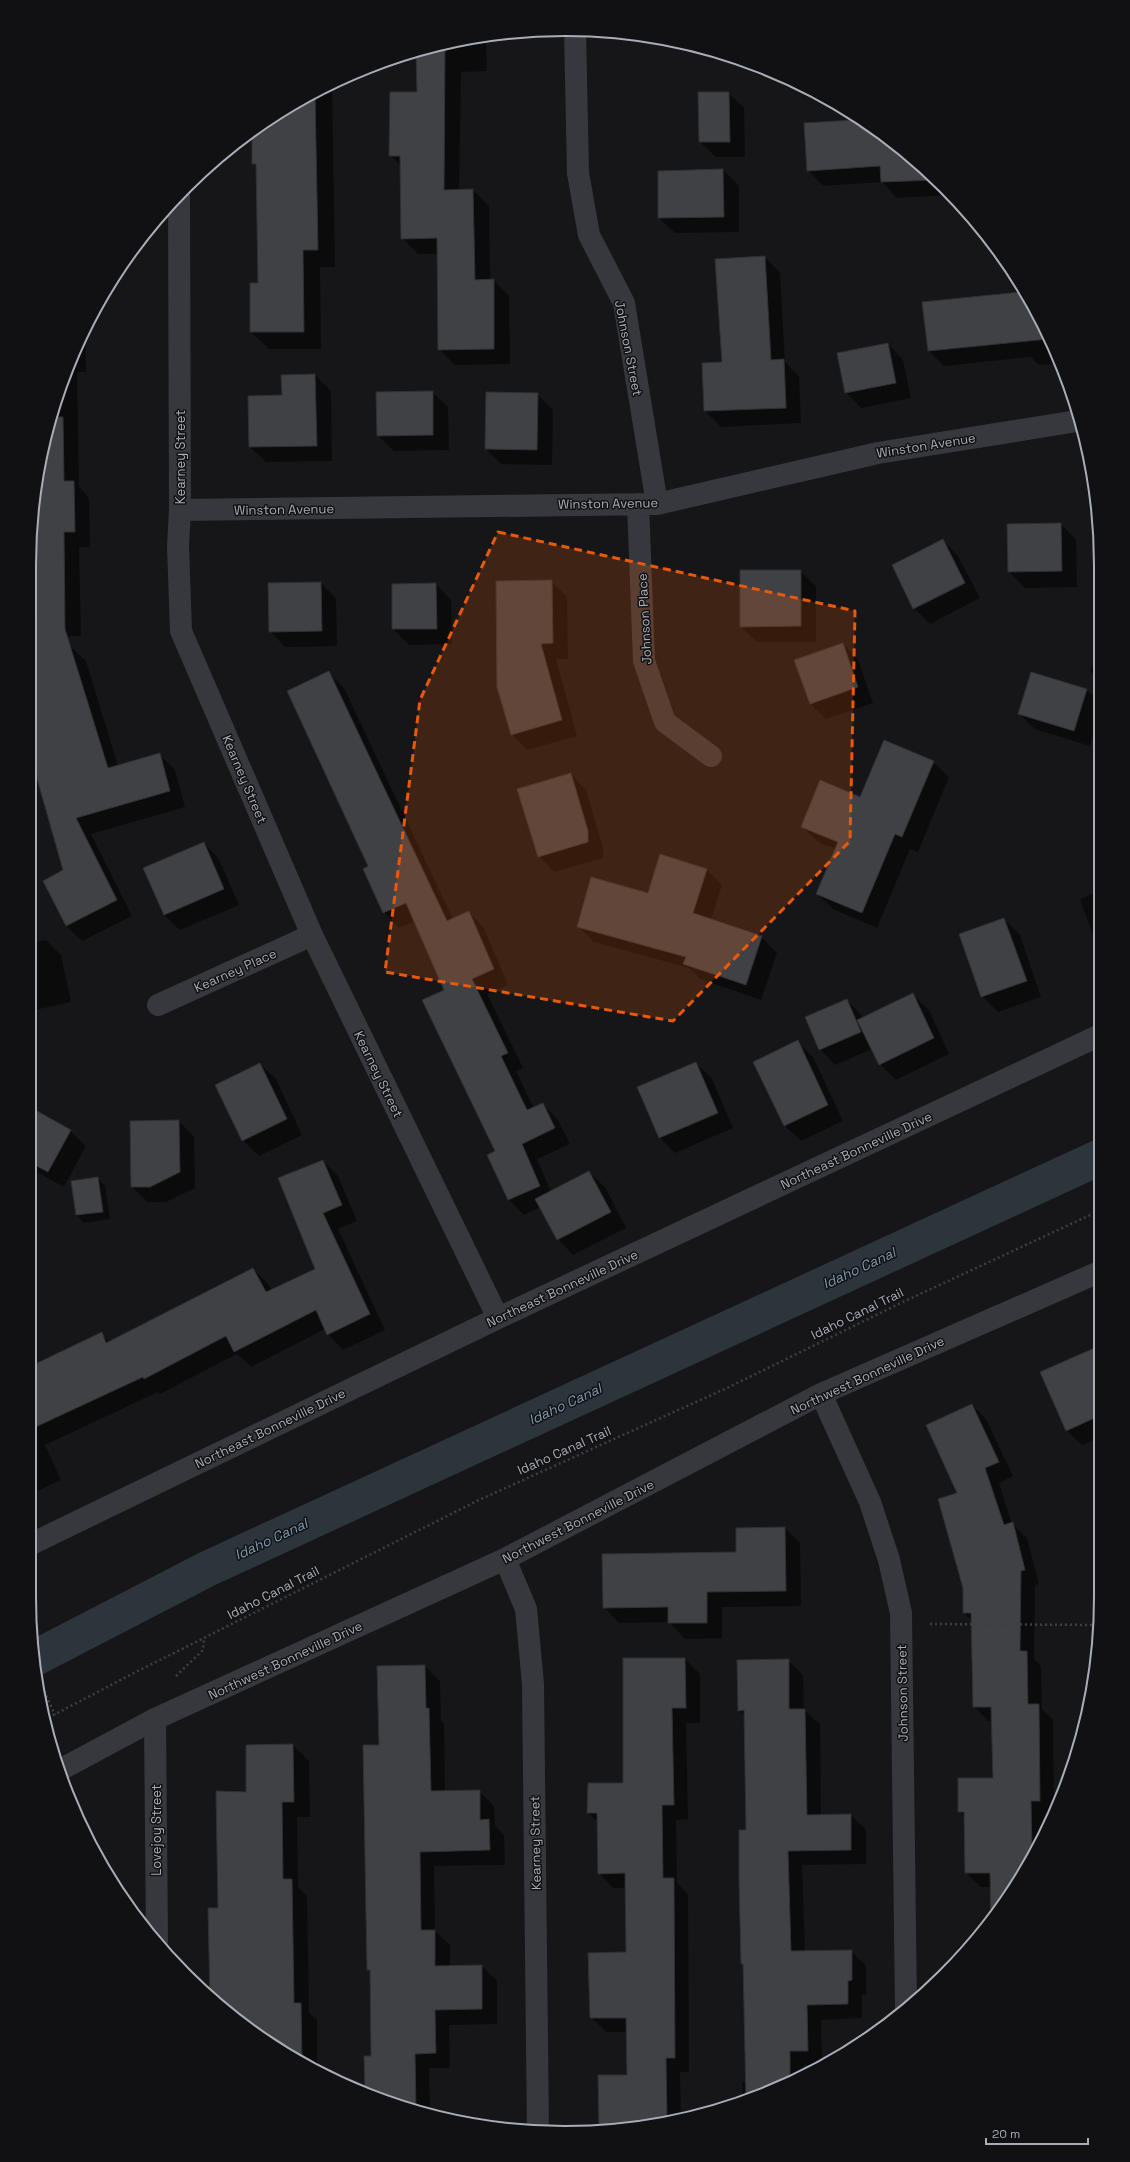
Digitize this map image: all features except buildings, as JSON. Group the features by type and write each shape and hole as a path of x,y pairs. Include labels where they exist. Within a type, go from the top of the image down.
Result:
{"street":[{"name":"Johnson Street","path":"575,36 578,173 589,235 624,303 647,504"},
{"name":"Kearney Street","path":"179,203 180,510 178,546 181,631 312,935 498,1318"},
{"name":"Winston Avenue","path":"180,510 647,504 878,453 1074,421"},
{"name":"Johnson Place","path":"647,504 644,661 665,722 712,756"},
{"name":"Kearney Place","path":"158,1005 312,935"},
{"name":"Northeast Bonneville Drive","path":"36,1542 498,1318 1094,1038"},
{"name":"Northwest Bonneville Drive","path":"64,1768 156,1719 505,1559 821,1394 1094,1274"},
{"name":"Johnson Street","path":"821,1394 870,1502 889,1560 901,1613 906,2002"},
{"name":"Kearney Street","path":"505,1559 526,1609 533,1684 538,2125"},
{"name":"Lovejoy Street","path":"156,1719 157,1934"}],"path":[{"name":"Idaho Canal Trail","path":"50,1717 134,1673 479,1500 727,1388 906,1301 1094,1213"},
{"path":"928,1624 1093,1625"},
{"path":"45,1691 56,1715"}],"highlighted area":[{"path":"498,532 855,611 850,841 673,1021 385,972 420,700"}],"waterway":[{"name":"Idaho Canal","path":"40,1656 207,1569 1094,1160"}]}
